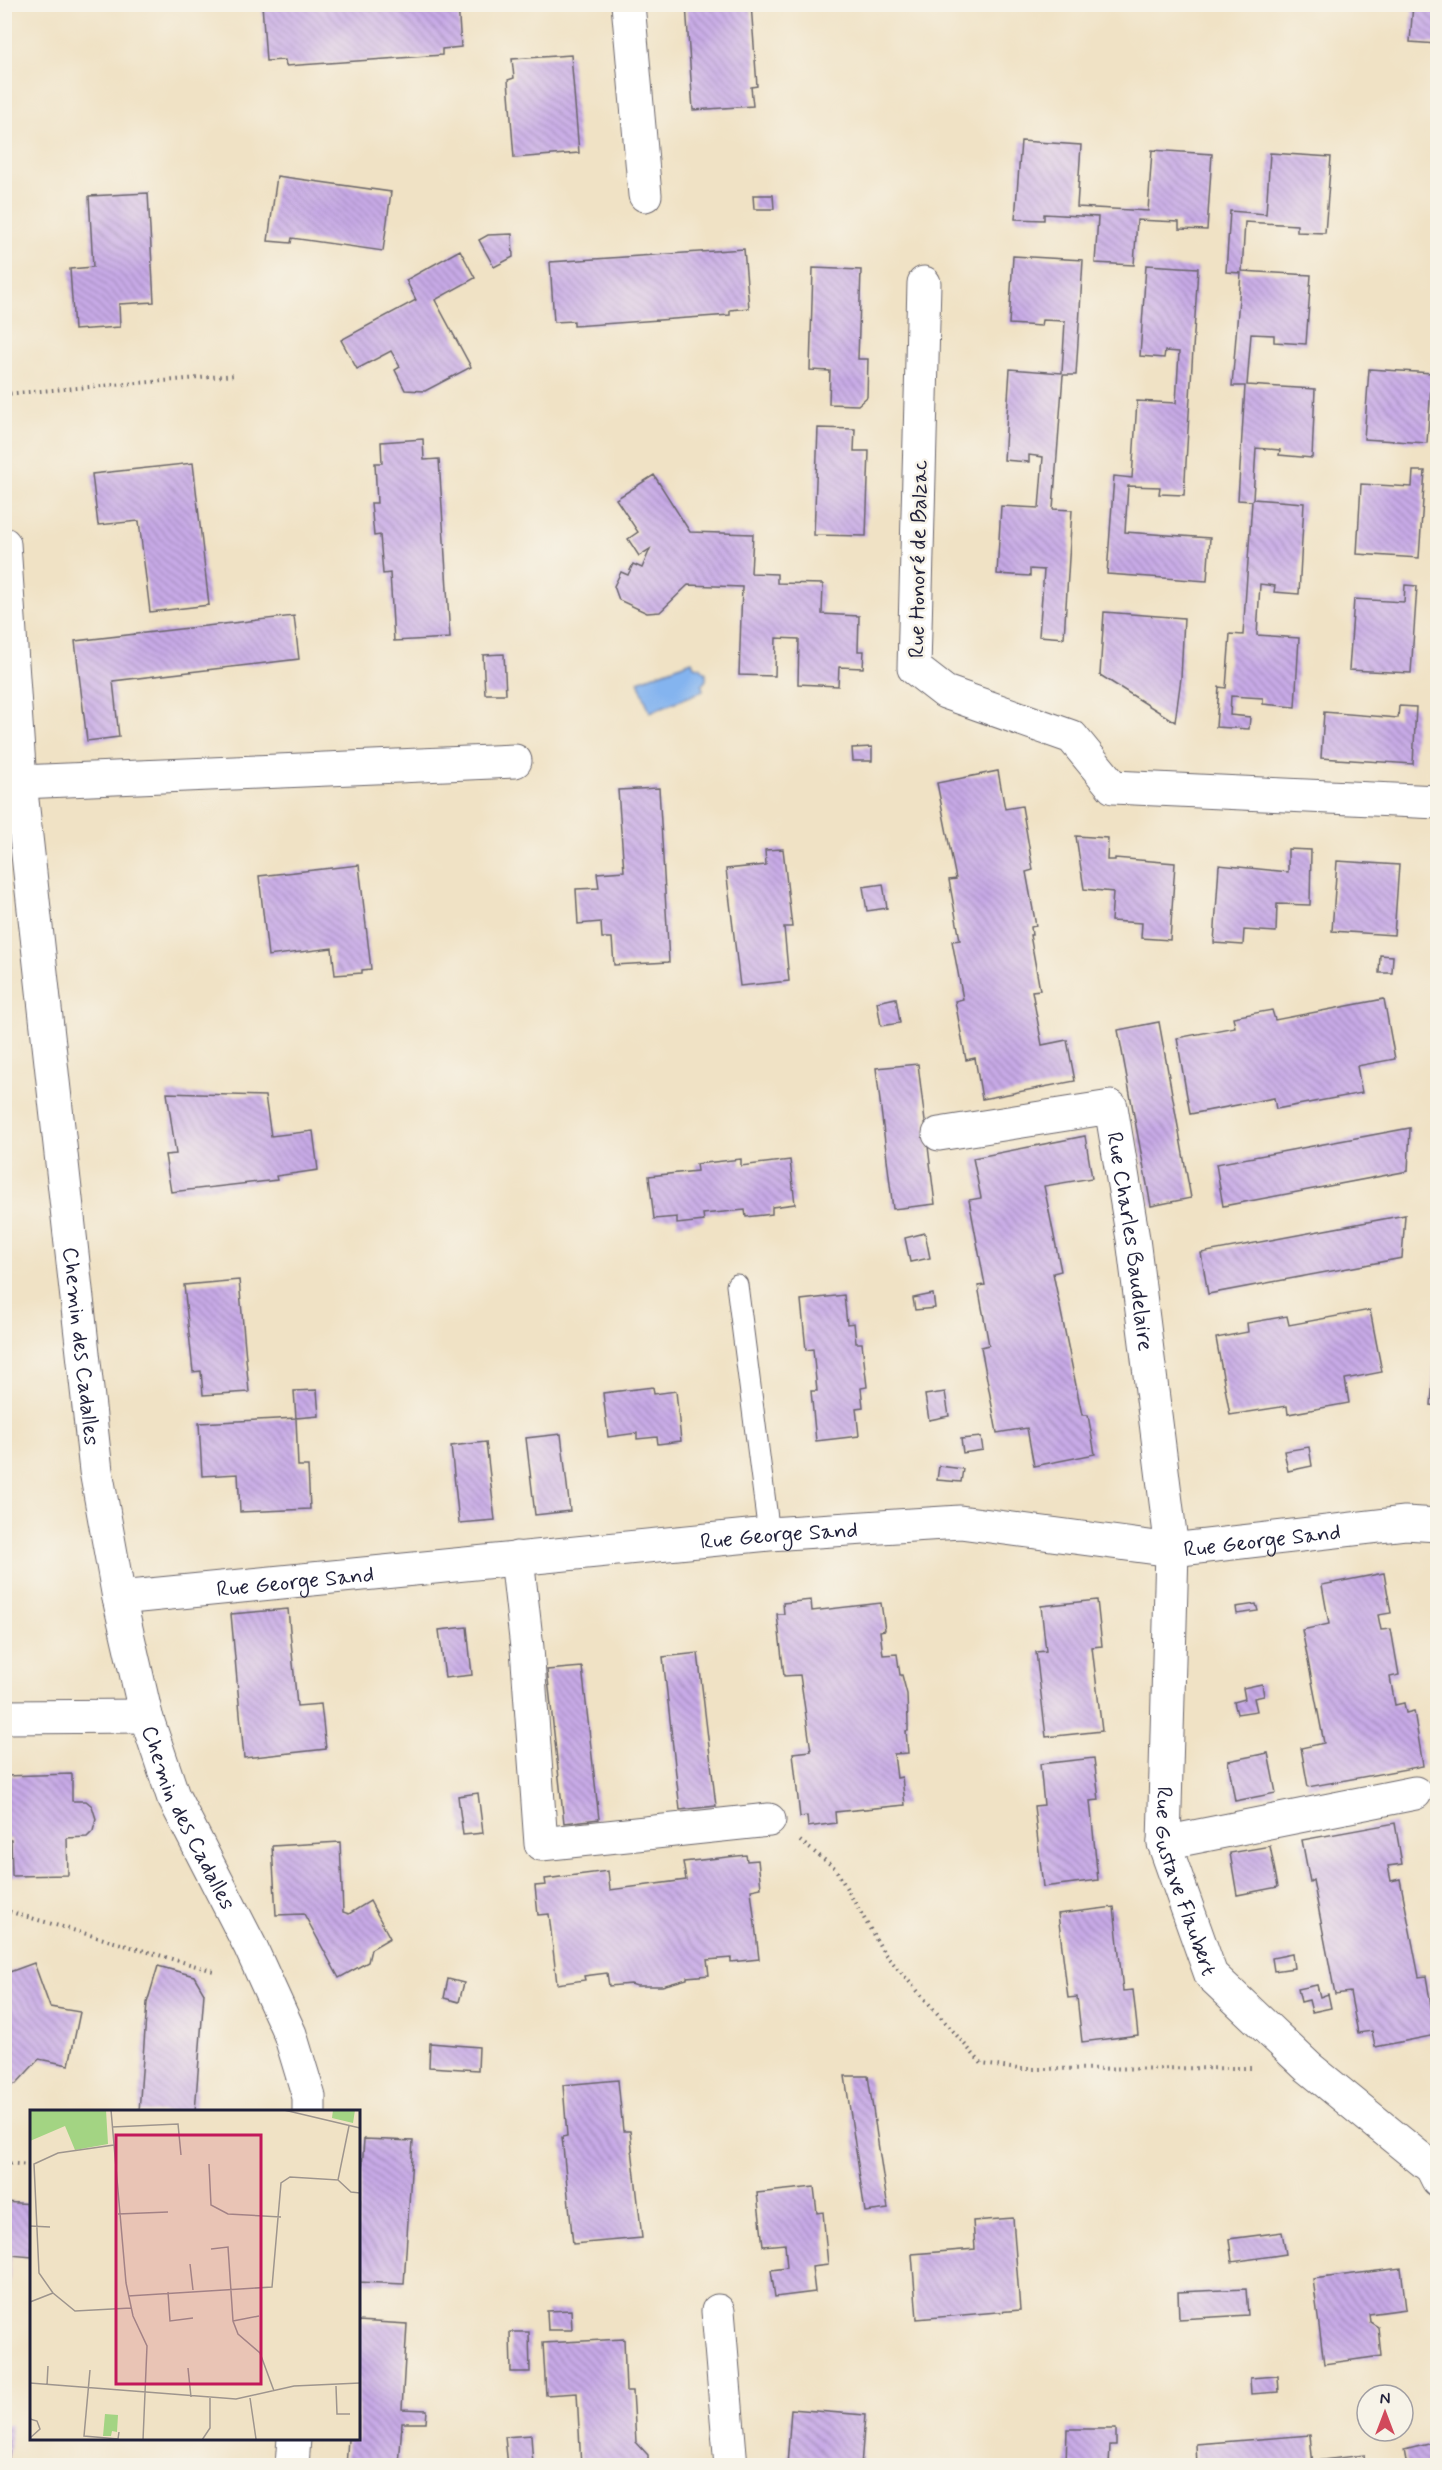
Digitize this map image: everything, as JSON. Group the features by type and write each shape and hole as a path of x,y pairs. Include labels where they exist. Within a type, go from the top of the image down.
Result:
{"street":[{"path":"628,4 645,195"},
{"name":"Rue Honoré de Balzac","path":"924,283 914,668 945,692 1072,736 1113,787 1437,802"},
{"name":"Chemin des Cadalles","path":"4,544 20,782 96,1472 119,1598 146,1716 172,1796 269,1986 290,2034 309,2097 309,2110"},
{"path":"20,782 515,760"},
{"name":"Rue Charles Baudelaire","path":"939,1134 1111,1107 1133,1239 1172,1550"},
{"name":"Rue George Sand","path":"119,1598 769,1534 960,1522 1172,1550 1405,1523 1437,1525"},
{"name":"Rue Gustave Flaubert","path":"1172,1550 1164,1843 1211,1975 1308,2067 1432,2168 1437,2180"},
{"path":"517,1558 541,1844 769,1820"},
{"path":"4,1717 146,1716"},
{"path":"1164,1843 1415,1793"},
{"path":"718,2311 731,2466"},
{"path":"292,2466 294,2440"}],"lane":[{"path":"737,1285 769,1534"}],"path":[{"path":"4,394 236,375"},
{"path":"769,1820 835,1868 884,1953 982,2064 1018,2069 1308,2067"},
{"path":"4,1910 269,1986"},
{"path":"4,2163 30,2165"}],"water":[{"path":"692,661 694,666 700,667 706,673 706,680 702,685 703,691 650,712 638,681"}],"building":[{"path":"262,4 458,4 461,47 442,49 442,55 286,66 285,60 266,61"},
{"path":"686,4 751,4 757,86 751,87 753,106 693,110"},
{"path":"1413,4 1437,4 1437,44 1410,42"},
{"path":"571,55 579,153 514,158 508,80 514,78 512,59"},
{"path":"1021,141 1081,145 1077,207 1148,211 1152,150 1212,154 1207,230 1179,229 1179,222 1137,220 1134,265 1095,263 1098,217 1044,214 1044,220 1015,219"},
{"path":"1270,153 1331,157 1325,233 1297,232 1297,225 1245,222 1242,271 1311,275 1306,344 1274,342 1274,335 1251,334 1247,385 1315,389 1312,458 1279,455 1280,450 1256,448 1253,499 1304,503 1299,594 1274,592 1275,586 1260,584 1257,635 1299,638 1295,707 1263,704 1263,698 1231,696 1230,715 1250,717 1249,729 1216,727 1219,687 1226,688 1230,634 1243,635 1252,501 1238,500 1245,386 1232,386 1241,273 1226,272 1230,211 1266,214"},
{"path":"277,176 391,192 383,251 292,238 291,243 268,241"},
{"path":"148,193 154,302 119,304 120,327 74,330 70,269 93,267 89,196"},
{"path":"753,195 773,195 774,209 754,209"},
{"path":"512,234 513,257 494,267 479,240 488,235"},
{"path":"744,249 749,308 730,310 730,315 574,326 574,321 554,322 550,262"},
{"path":"460,250 475,278 435,300 471,367 425,391 405,390 395,370 400,367 391,351 357,369 341,340 416,300 406,280"},
{"path":"1013,256 1083,260 1076,375 1063,375 1053,509 1072,510 1064,638 1039,636 1044,570 1030,569 1030,576 997,574 1001,506 1039,508 1043,457 1029,455 1029,462 1004,460 1010,369 1062,373 1065,321 1042,320 1041,326 1009,324"},
{"path":"1146,265 1198,268 1184,495 1159,494 1160,487 1128,486 1125,532 1210,538 1207,581 1107,574 1114,476 1132,478 1137,401 1176,403 1179,352 1165,351 1164,358 1140,356"},
{"path":"813,268 861,270 858,359 868,359 867,397 858,405 829,404 830,371 810,370"},
{"path":"1369,369 1432,373 1427,443 1364,439"},
{"path":"818,428 855,429 854,451 869,451 866,536 814,535"},
{"path":"423,439 424,460 439,459 450,638 394,641 390,573 383,574 380,535 374,536 371,503 377,503 375,463 382,463 381,442"},
{"path":"193,463 209,605 150,612 139,521 98,525 92,474"},
{"path":"1413,471 1425,471 1419,558 1357,554 1361,484 1412,487"},
{"path":"654,475 690,532 753,534 751,573 777,574 777,583 823,584 822,614 859,616 858,651 864,651 863,668 839,667 838,686 798,684 799,639 776,638 775,676 739,675 742,587 688,585 660,612 647,613 619,600 614,586 621,572 628,575 633,564 642,568 650,549 639,556 628,539 638,532 616,499"},
{"path":"1405,585 1417,586 1411,673 1349,670 1354,599 1404,602"},
{"path":"1104,612 1184,618 1181,678 1175,722 1100,675"},
{"path":"294,616 299,659 113,681 119,737 87,741 75,641"},
{"path":"504,654 506,694 485,694 483,655"},
{"path":"1399,706 1416,707 1413,764 1321,758 1324,712 1398,718"},
{"path":"872,747 872,761 853,761 852,748"},
{"path":"998,771 1005,809 1022,806 1033,870 1026,872 1036,926 1031,927 1032,935 1030,935 1040,990 1032,991 1042,1045 1067,1040 1075,1081 982,1099 975,1058 966,1060 955,1001 963,999 952,941 960,940 949,880 956,879 937,783"},
{"path":"659,788 669,962 614,965 612,938 602,938 601,922 578,924 576,889 599,888 597,873 624,871 618,790"},
{"path":"1076,836 1108,838 1107,860 1115,860 1115,858 1175,863 1170,940 1141,938 1142,923 1111,921 1113,892 1084,889"},
{"path":"783,849 792,927 784,927 789,981 740,986 726,869 766,865 765,850"},
{"path":"1288,849 1311,850 1310,905 1277,904 1276,932 1244,930 1243,945 1214,943 1219,865 1288,872"},
{"path":"1337,861 1399,865 1394,935 1332,931"},
{"path":"359,865 371,969 362,970 362,973 335,975 332,948 268,956 259,876"},
{"path":"883,884 887,908 867,911 863,887"},
{"path":"1380,955 1393,956 1392,973 1379,973"},
{"path":"896,998 900,1023 881,1026 877,1002"},
{"path":"1384,999 1395,1059 1357,1066 1362,1093 1276,1109 1274,1098 1190,1114 1177,1038 1235,1027 1233,1017 1272,1010 1275,1020"},
{"path":"1159,1022 1191,1198 1151,1206 1118,1030"},
{"path":"918,1064 935,1204 893,1209 876,1068"},
{"path":"167,1093 265,1096 271,1136 313,1131 318,1170 276,1176 277,1180 171,1192 165,1155 176,1154"},
{"path":"1410,1128 1408,1171 1223,1206 1216,1164"},
{"path":"1085,1136 1092,1178 1044,1186 1061,1271 1053,1273 1082,1415 1088,1415 1095,1454 1034,1466 1027,1428 997,1433 981,1347 989,1345 978,1286 985,1285 969,1200 981,1198 973,1158"},
{"path":"741,1159 741,1166 790,1160 795,1204 772,1207 772,1214 746,1217 745,1210 703,1214 704,1221 677,1224 677,1217 654,1219 649,1176 697,1171 696,1164"},
{"path":"1405,1215 1402,1258 1208,1294 1201,1253"},
{"path":"925,1233 930,1258 910,1262 905,1238"},
{"path":"239,1280 249,1392 203,1395 201,1371 193,1372 184,1285"},
{"path":"933,1294 935,1308 915,1310 913,1298"},
{"path":"844,1295 847,1324 854,1323 856,1343 862,1343 867,1387 861,1388 863,1407 856,1408 859,1436 816,1441 811,1391 817,1391 813,1349 806,1350 801,1300"},
{"path":"1370,1310 1382,1372 1345,1379 1349,1403 1288,1414 1287,1406 1230,1415 1216,1338 1248,1332 1247,1323 1287,1316 1289,1325"},
{"path":"1434,1365 1437,1365 1437,1406 1431,1405"},
{"path":"653,1387 654,1394 676,1391 681,1441 658,1444 657,1437 637,1439 637,1433 608,1437 603,1393"},
{"path":"317,1390 319,1416 296,1418 294,1391"},
{"path":"945,1392 949,1416 929,1420 925,1395"},
{"path":"296,1418 298,1466 308,1466 310,1509 240,1512 238,1474 202,1476 199,1423"},
{"path":"561,1434 570,1511 535,1515 526,1438"},
{"path":"981,1437 983,1450 963,1453 961,1439"},
{"path":"486,1442 495,1520 459,1523 451,1446"},
{"path":"1309,1447 1312,1466 1288,1471 1284,1451"},
{"path":"939,1466 963,1469 961,1482 937,1480"},
{"path":"1384,1573 1391,1613 1378,1615 1381,1630 1391,1629 1399,1675 1390,1677 1395,1705 1404,1703 1406,1713 1414,1711 1423,1766 1308,1787 1301,1748 1324,1743 1302,1630 1329,1624 1322,1585"},
{"path":"811,1600 812,1611 881,1603 885,1630 880,1631 883,1655 897,1654 900,1675 902,1675 907,1694 908,1753 894,1754 897,1778 902,1777 905,1805 835,1812 836,1823 808,1827 807,1816 800,1817 793,1753 811,1751 800,1675 784,1676 777,1614 784,1614 783,1603"},
{"path":"1097,1600 1102,1646 1092,1647 1102,1731 1046,1737 1036,1652 1046,1651 1041,1606"},
{"path":"1256,1604 1258,1611 1237,1614 1236,1607"},
{"path":"288,1609 297,1706 321,1704 326,1749 244,1758 231,1614"},
{"path":"467,1627 472,1675 445,1678 439,1630"},
{"path":"698,1653 716,1806 680,1810 663,1657"},
{"path":"582,1667 599,1819 564,1823 547,1670"},
{"path":"1262,1684 1264,1696 1254,1698 1257,1711 1237,1714 1234,1702 1245,1699 1243,1688"},
{"path":"1268,1753 1276,1793 1235,1801 1228,1761"},
{"path":"1094,1758 1099,1800 1090,1801 1098,1880 1043,1887 1034,1806 1044,1805 1040,1764"},
{"path":"72,1774 72,1801 86,1801 92,1806 96,1819 93,1831 87,1837 67,1838 68,1875 12,1876 11,1839 4,1839 4,1776"},
{"path":"478,1793 483,1833 463,1835 458,1796"},
{"path":"1395,1823 1402,1864 1388,1866 1391,1881 1400,1879 1419,1977 1426,1976 1436,2035 1375,2047 1372,2031 1358,2033 1350,1992 1335,1994 1313,1880 1310,1882 1302,1840"},
{"path":"340,1842 343,1912 349,1914 370,1901 390,1938 371,1949 368,1962 339,1978 304,1914 276,1915 272,1846"},
{"path":"1270,1846 1278,1887 1237,1895 1230,1853"},
{"path":"746,1855 747,1861 758,1860 761,1888 751,1890 759,1959 731,1962 731,1958 707,1960 709,1975 687,1977 687,1979 662,1986 631,1984 609,1986 607,1973 584,1976 585,1980 557,1984 549,1914 538,1915 535,1886 546,1885 545,1879 608,1871 610,1890 686,1880 683,1862"},
{"path":"1114,1907 1123,1991 1133,1990 1138,2035 1082,2042 1077,1997 1068,1998 1058,1914"},
{"path":"1292,1954 1294,1968 1274,1971 1272,1958"},
{"path":"34,1963 50,2007 80,2012 69,2065 39,2059 16,2084 4,2085 4,1974"},
{"path":"158,1966 194,1976 204,1993 195,2110 139,2110 147,2003"},
{"path":"448,1979 464,1983 459,2002 444,1998"},
{"path":"1317,1985 1320,1997 1328,1994 1331,2008 1312,2012 1309,2000 1301,2002 1298,1989"},
{"path":"430,2043 479,2047 478,2070 429,2067"},
{"path":"845,2076 868,2076 888,2209 865,2212"},
{"path":"618,2080 623,2131 630,2131 642,2238 573,2244 562,2137 567,2136 563,2085"},
{"path":"364,2139 413,2141 404,2284 360,2282 360,2198"},
{"path":"814,2187 817,2213 823,2212 828,2265 812,2267 815,2292 775,2297 771,2270 787,2268 785,2244 763,2246 757,2193"},
{"path":"4,2202 30,2204 30,2257 11,2255 8,2296 4,2296"},
{"path":"1013,2218 1020,2310 917,2319 912,2254 975,2249 973,2221"},
{"path":"1282,2232 1286,2254 1232,2262 1229,2239"},
{"path":"1401,2268 1406,2309 1369,2314 1370,2322 1378,2327 1381,2356 1324,2364 1313,2279"},
{"path":"1246,2289 1248,2315 1179,2319 1178,2292"},
{"path":"571,2310 572,2330 548,2330 547,2311"},
{"path":"360,2321 407,2324 402,2409 427,2410 426,2423 402,2423 399,2466 346,2466 348,2440 360,2440"},
{"path":"510,2332 529,2332 530,2372 511,2372"},
{"path":"624,2339 626,2391 633,2391 636,2442 648,2455 648,2466 581,2466 577,2393 546,2395 543,2343"},
{"path":"1278,2376 1279,2392 1251,2394 1250,2378"},
{"path":"791,2409 865,2415 861,2466 787,2466"},
{"path":"4,2424 11,2425 8,2466 4,2466"},
{"path":"1067,2429 1116,2429 1116,2445 1110,2445 1109,2466 1066,2466"},
{"path":"531,2435 533,2466 508,2466 505,2437"},
{"path":"1310,2435 1313,2466 1197,2466 1196,2444"},
{"path":"1437,2442 1437,2466 1407,2466 1404,2450"},
{"path":"1364,2455 1365,2466 1316,2466 1315,2461"}]}
